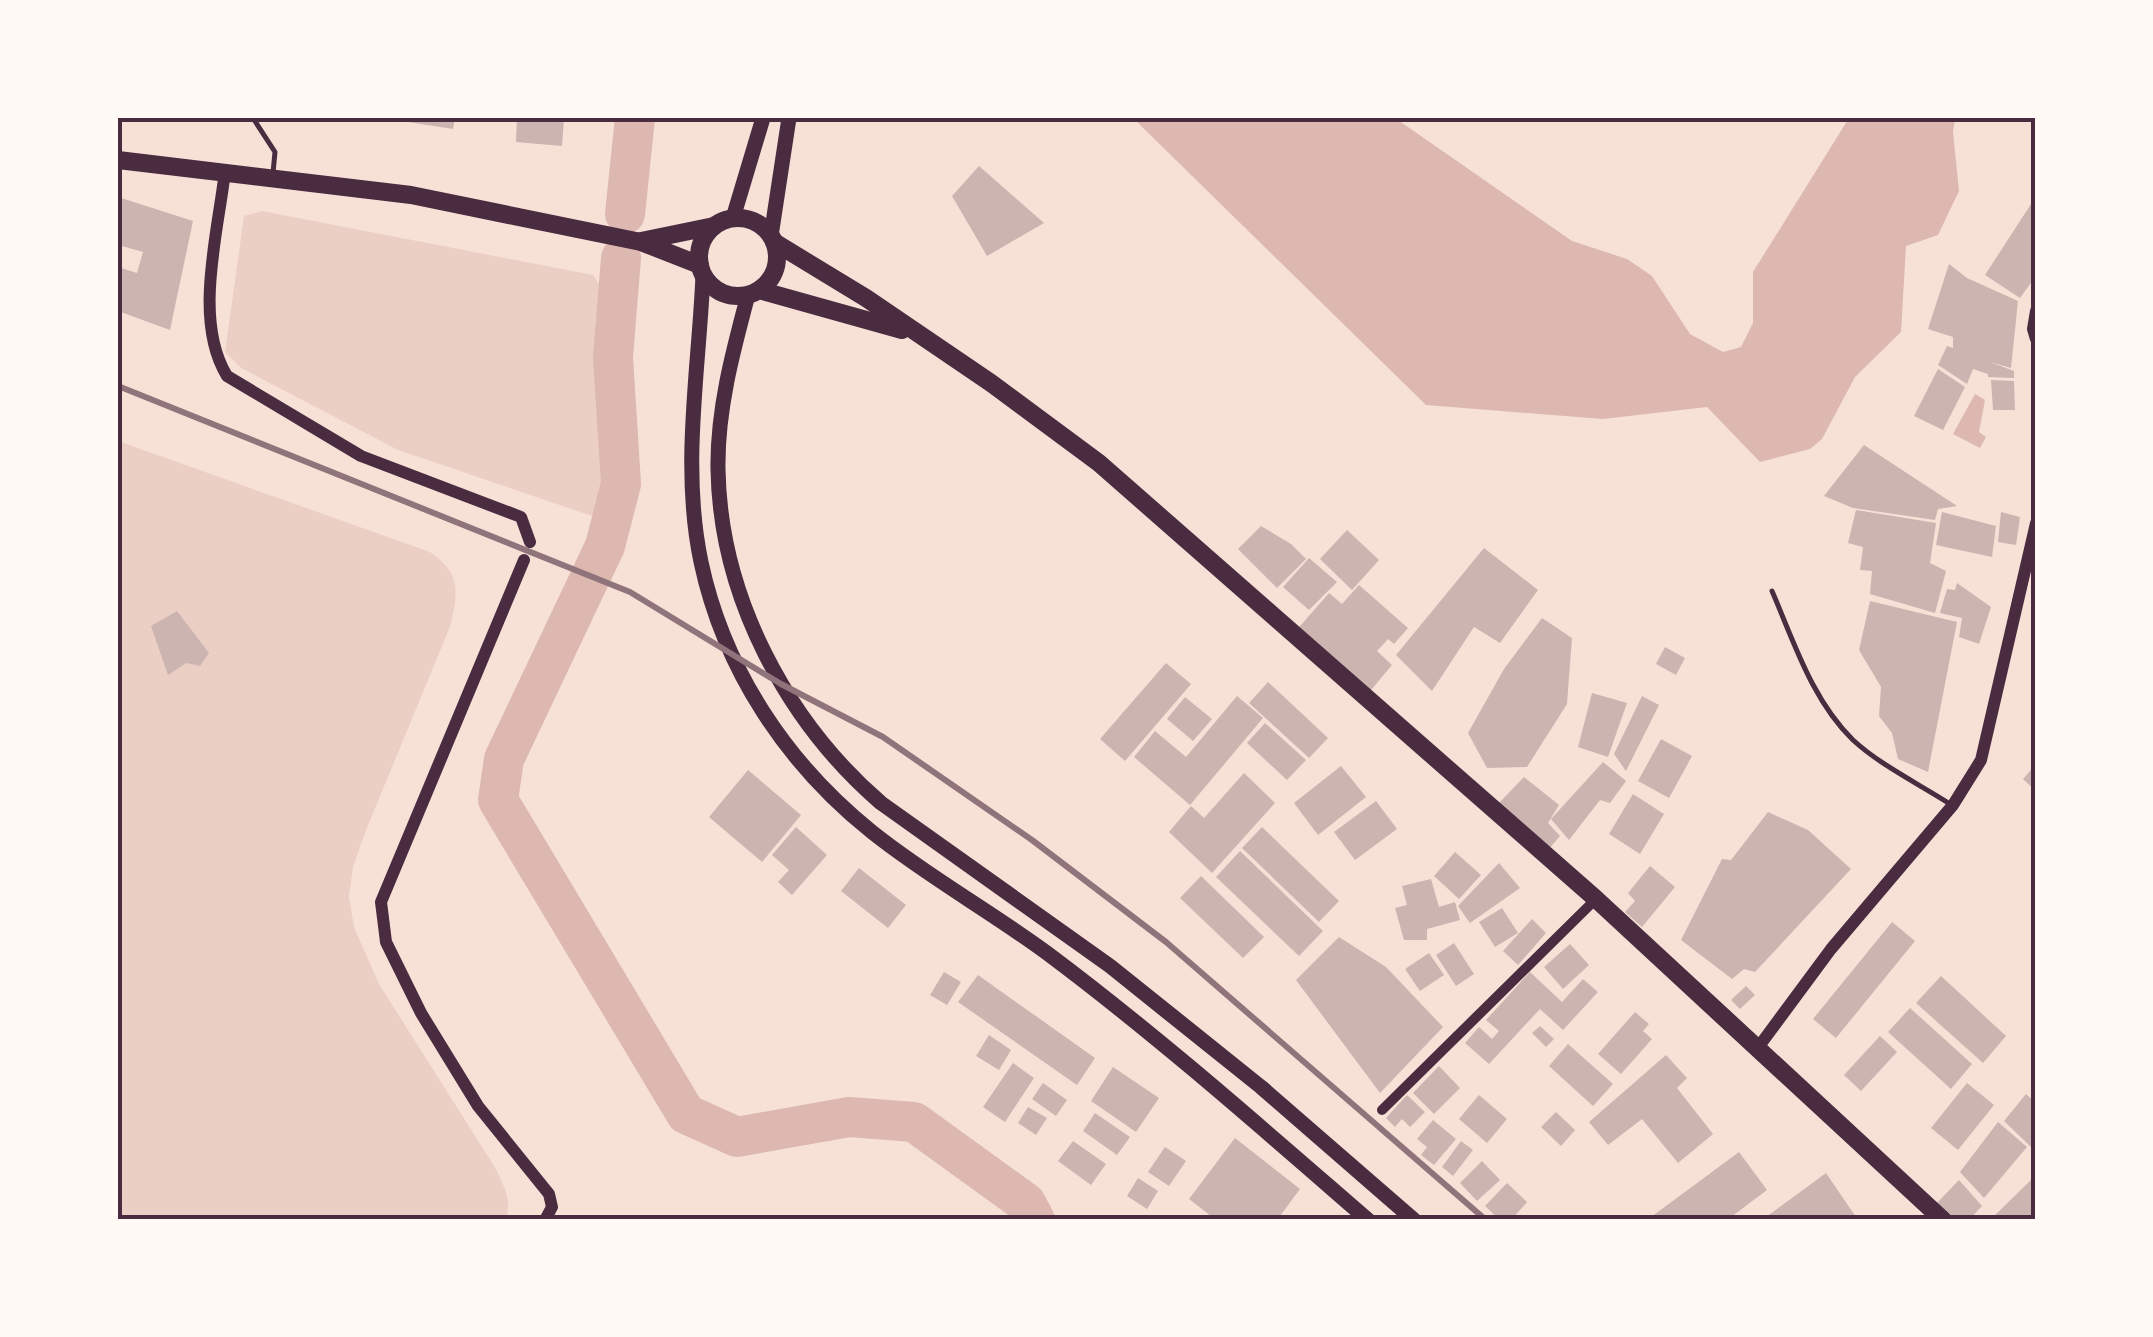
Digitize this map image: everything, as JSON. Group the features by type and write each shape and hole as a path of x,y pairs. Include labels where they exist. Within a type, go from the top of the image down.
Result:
{"highway":[{"path":"118,160 410,195 641,242 702,270"},
{"path":"641,242 733,218 761,225 773,239 991,382 1100,463 1596,899 1942,1220"},
{"path":"714,226 704,237 700,250 702,270 714,288 730,295 753,293 916,334"},
{"path":"753,293 775,270 778,256 773,239"}],"main road":[{"path":"733,218 763,118"},
{"path":"773,239 789,118"},
{"path":"702,270 691,461 701,562 732,654 790,752 836,802 874,834 1047,954 1210,1083 1368,1220"},
{"path":"753,293 720,422 720,508 730,560 746,610 804,722 852,778 881,803 1110,966 1261,1087 1414,1220"}],"street":[{"path":"225,171 210,295 210,334 216,359 227,376 361,456 521,517 530,542"},
{"path":"2036,312 2036,339"},
{"path":"1757,1049 1830,949 1952,805 1981,760 2036,523"},
{"path":"524,560 380,902 386,942 420,1013 478,1106 549,1194 552,1208 545,1220"},
{"path":"1382,1110 1596,899"}],"lane":[{"path":"252,118 274,152 272,176"},
{"path":"1772,591 1817,692 1840,726 1856,743 1952,805"}],"shaded area":[{"path":"1133,118 1395,118 1572,241 1627,259 1652,276 1690,334 1723,352 1741,347 1753,323 1753,272 1849,118 1955,118 1959,191 1938,235 1906,246 1901,332 1855,377 1822,439 1810,449 1760,462 1707,407 1603,419 1426,405"},
{"path":"262,211 593,275 603,290 607,502 592,516 398,450 241,368 225,352 244,216"},
{"path":"1975,394 1985,400 1979,432 1986,437 1980,448 1953,434"},
{"path":"118,441 430,552 452,576 456,594 450,627 366,830 353,867 349,896 354,927 379,984 496,1169 508,1200 505,1220 118,1220"}],"building":[{"path":"383,118 455,118 453,129"},
{"path":"517,118 564,118 562,146 516,142"},
{"path":"979,166 1044,223 987,256 952,196"},
{"path":"118,197 193,221 170,330 118,311 118,267 137,273 143,252 118,245"},
{"path":"2031,204 2036,207 2036,276 2020,298 1985,275"},
{"path":"1949,264 1967,278 2018,301 2011,368 1990,362 2014,371 2014,378 1988,377 1973,369 1967,384 1938,365 1947,346 1953,348 1953,337 1928,329"},
{"path":"1938,369 1965,387 1943,430 1914,416"},
{"path":"1991,380 2014,381 2015,410 1993,410"},
{"path":"1864,445 1957,506 1938,509 1935,520 1853,508 1824,496"},
{"path":"1856,510 1936,523 1930,563 1946,571 1935,613 1870,594 1872,571 1860,570 1863,547 1848,543"},
{"path":"1942,512 1996,526 1992,557 1936,545"},
{"path":"2001,512 2020,517 2016,545 1998,542"},
{"path":"1261,526 1291,544 1306,559 1277,588 1238,549"},
{"path":"1347,530 1379,560 1352,590 1320,559"},
{"path":"1484,548 1538,590 1500,643 1474,627 1432,691 1396,655"},
{"path":"1309,558 1337,582 1309,610 1283,587"},
{"path":"1957,583 1991,607 1979,644 1959,637 1962,618 1940,613 1947,589 1955,590"},
{"path":"1359,585 1408,628 1394,644 1388,639 1377,651 1392,665 1366,696 1294,633 1329,593 1342,604"},
{"path":"1870,601 1957,622 1928,772 1898,759 1892,733 1879,716 1881,687 1859,650"},
{"path":"177,611 209,653 200,666 186,663 168,675 151,626"},
{"path":"1542,618 1572,638 1567,704 1527,767 1487,768 1468,733 1504,669"},
{"path":"1665,647 1685,658 1676,675 1656,664"},
{"path":"1166,663 1191,684 1125,761 1100,739"},
{"path":"1268,682 1328,738 1309,758 1249,703"},
{"path":"1592,693 1627,703 1608,757 1578,747"},
{"path":"1237,696 1263,718 1190,805 1134,757 1155,731 1186,757"},
{"path":"1642,696 1659,705 1626,771 1614,754"},
{"path":"1185,697 1212,719 1193,741 1167,719"},
{"path":"1265,723 1306,760 1287,780 1247,743"},
{"path":"1661,739 1692,756 1669,798 1638,781"},
{"path":"1603,762 1626,781 1610,803 1600,800 1569,840 1551,819"},
{"path":"2036,764 2036,791 2023,779"},
{"path":"1341,766 1366,797 1318,835 1294,803"},
{"path":"748,770 801,815 762,862 709,817"},
{"path":"1244,773 1275,803 1212,873 1169,832 1191,806 1204,818"},
{"path":"1524,777 1559,805 1548,823 1560,836 1548,850 1495,807"},
{"path":"1633,794 1664,814 1640,854 1609,834"},
{"path":"1376,801 1397,829 1355,860 1334,832"},
{"path":"1768,812 1808,830 1851,869 1755,972 1744,969 1732,979 1681,940 1722,859 1731,860"},
{"path":"796,827 827,855 792,895 778,882 789,870 772,855"},
{"path":"1262,827 1339,901 1319,922 1242,848"},
{"path":"1240,851 1323,931 1299,956 1216,877"},
{"path":"1455,852 1481,875 1459,899 1434,876"},
{"path":"1499,863 1520,888 1470,923 1458,906"},
{"path":"1650,866 1675,887 1642,927 1625,912 1635,901 1628,893"},
{"path":"859,868 906,905 888,928 841,891"},
{"path":"1201,876 1264,937 1243,958 1180,898"},
{"path":"1431,879 1439,907 1455,902 1460,920 1427,929 1427,940 1404,940 1395,908 1407,905 1402,886"},
{"path":"1502,908 1518,933 1495,947 1479,922"},
{"path":"1532,919 1546,933 1518,965 1503,951"},
{"path":"1892,922 1915,941 1836,1038 1813,1019"},
{"path":"1339,937 1386,967 1443,1027 1380,1093 1296,980"},
{"path":"1454,943 1474,974 1456,986 1436,955"},
{"path":"1570,944 1589,965 1563,989 1544,967"},
{"path":"1429,953 1444,975 1420,991 1405,969"},
{"path":"944,972 961,982 947,1005 930,995"},
{"path":"1530,972 1562,1002 1583,979 1598,992 1563,1030 1540,1009 1489,1064 1465,1043 1479,1027 1492,1039 1499,1031 1486,1020"},
{"path":"978,975 1095,1058 1077,1085 958,1002"},
{"path":"1941,976 2006,1036 1983,1063 1916,1003"},
{"path":"1746,986 1755,995 1740,1009 1731,1000"},
{"path":"1910,1008 1972,1064 1951,1089 1888,1032"},
{"path":"1635,1012 1649,1024 1643,1031 1652,1039 1621,1074 1598,1054"},
{"path":"1540,1026 1554,1039 1546,1047 1532,1033"},
{"path":"989,1035 1011,1050 999,1070 976,1056"},
{"path":"1880,1036 1897,1052 1861,1091 1844,1075"},
{"path":"1568,1044 1613,1084 1593,1106 1549,1066"},
{"path":"1666,1055 1687,1078 1677,1088 1713,1134 1678,1163 1642,1119 1608,1145 1589,1122"},
{"path":"1013,1063 1034,1078 1005,1122 983,1107"},
{"path":"1439,1066 1460,1088 1434,1114 1413,1093"},
{"path":"1113,1067 1159,1098 1136,1132 1091,1101"},
{"path":"1043,1083 1067,1100 1056,1116 1032,1099"},
{"path":"1967,1083 1994,1105 1958,1150 1931,1128"},
{"path":"2026,1094 2036,1103 2036,1142 2031,1147 2004,1121"},
{"path":"1407,1095 1425,1112 1410,1127 1402,1119 1395,1127 1386,1118"},
{"path":"1479,1095 1507,1119 1487,1143 1459,1119"},
{"path":"1028,1107 1047,1118 1036,1135 1018,1123"},
{"path":"1556,1112 1575,1130 1561,1146 1541,1127"},
{"path":"1095,1113 1130,1137 1117,1155 1083,1131"},
{"path":"1433,1120 1456,1139 1434,1165 1421,1155 1427,1147 1417,1139"},
{"path":"1998,1122 2027,1147 1984,1198 1960,1172"},
{"path":"1235,1138 1300,1189 1277,1220 1216,1220 1189,1199"},
{"path":"1073,1141 1106,1164 1091,1185 1058,1161"},
{"path":"1461,1141 1473,1150 1453,1176 1442,1167"},
{"path":"1165,1147 1186,1161 1169,1186 1148,1172"},
{"path":"1739,1152 1767,1190 1727,1220 1647,1220"},
{"path":"1482,1161 1500,1180 1477,1201 1460,1183"},
{"path":"1826,1173 1858,1220 1762,1220"},
{"path":"2036,1175 2036,1220 1990,1220"},
{"path":"1138,1178 1158,1191 1147,1209 1127,1196"},
{"path":"1959,1180 1982,1206 1969,1220 1954,1220 1937,1203"},
{"path":"1507,1183 1527,1202 1511,1220 1500,1220 1485,1206"}],"waterway":[{"path":"625,214 635,118"},
{"path":"621,258 613,357 621,484 605,546 504,759 498,800 686,1114 737,1137 849,1117 914,1122 1026,1203 1035,1220"}],"railway":[{"path":"118,386 630,592 781,684 883,737 1032,840 1166,942 1486,1220"}]}
